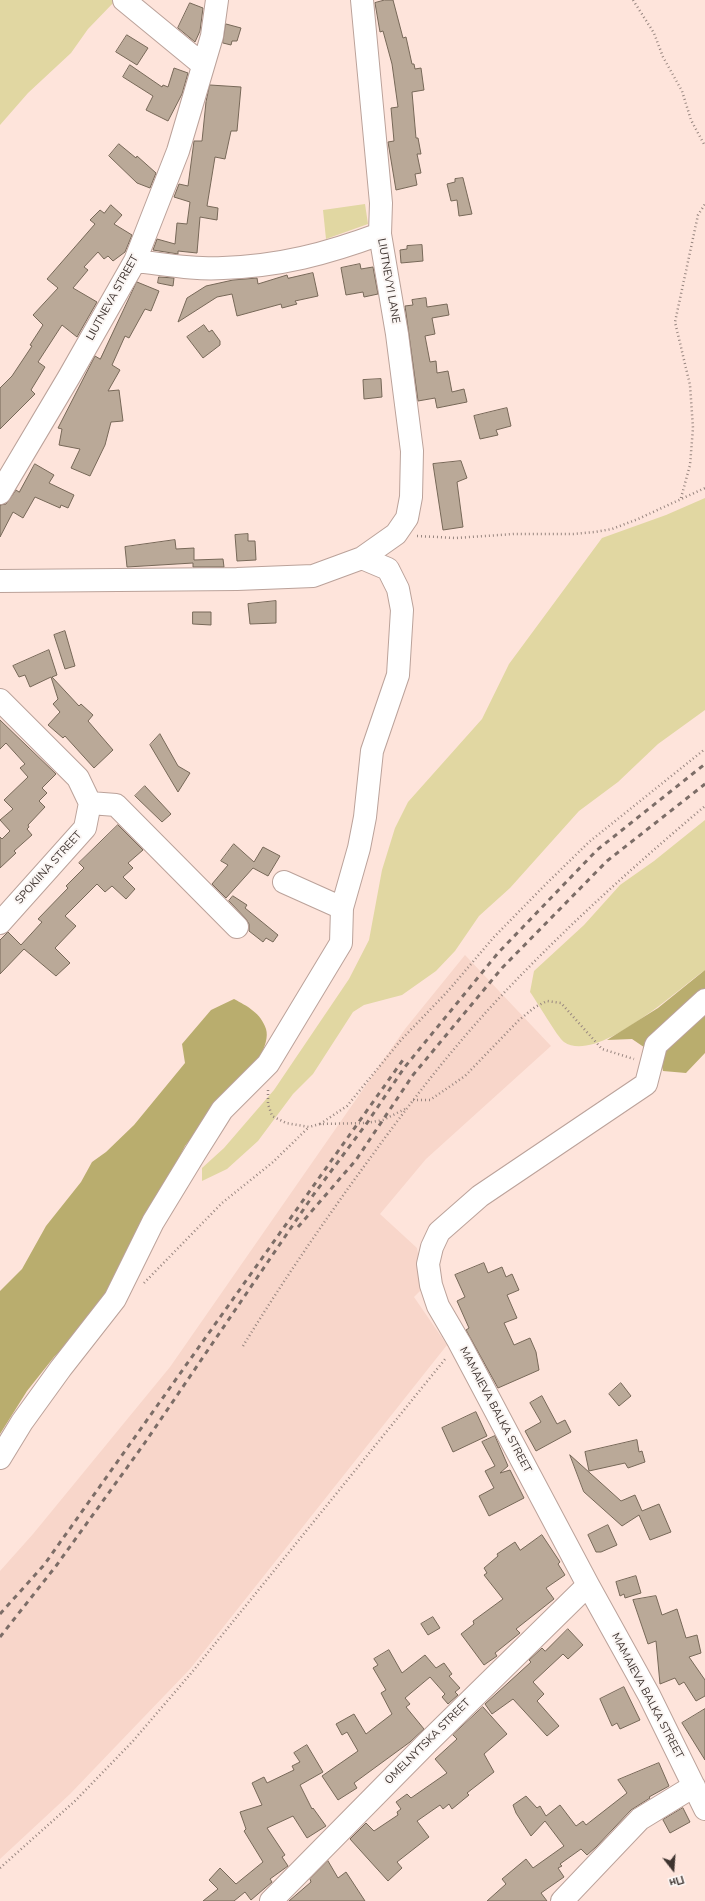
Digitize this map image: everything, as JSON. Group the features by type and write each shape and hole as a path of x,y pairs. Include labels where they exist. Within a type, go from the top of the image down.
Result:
{"street":[{"path":"124,0 203,65"},
{"name":"LIUTNEVA STREET","path":"0,493 69,377 135,261 178,151 212,36 217,0"},
{"name":"LIUTNEVYI LANE","path":"362,0 381,203 380,234 397,334 412,451 411,497 407,518 396,534"},
{"path":"135,261 222,268 271,264 311,257 380,234"},
{"path":"0,581 229,579 313,576 362,558 396,534"},
{"path":"0,1458 22,1422 61,1368 115,1299 153,1222 222,1110 268,1064 341,943 342,908 359,848 364,823 372,751 398,675 402,617 398,588 388,569 362,558"},
{"path":"0,700 78,778 90,803 116,805 237,927"},
{"name":"SPOKIINA STREET","path":"0,923 85,828 90,803"},
{"path":"284,882 342,908"},
{"path":"648,1075 656,1044 705,1000"},
{"name":"MAMAIEVA BALKA STREET","path":"648,1075 480,1196 439,1232 432,1247 428,1264 431,1285 438,1306 459,1342 588,1585 649,1695 705,1810"},
{"name":"OMELNYTSKA STREET","path":"271,1901 427,1743 588,1585"},
{"path":"562,1901 640,1819 694,1786"}],"path":[{"path":"633,0 654,33 662,57 682,91 691,120 705,146"},
{"path":"681,499 690,465 694,428 690,385 675,322 698,215 705,204"},
{"path":"396,534 456,538 514,534 573,534 595,532 612,529 638,519 705,488"},
{"path":"320,1124 347,1106 401,1040 448,991 494,937 589,842 705,749"},
{"path":"243,1346 317,1232 405,1108 488,1010 553,944 640,860 705,806"},
{"path":"412,1100 430,1100 466,1076 519,1020 535,1007 547,1001 561,1003 602,1050 648,1075"},
{"path":"268,1064 268,1104 272,1116 286,1123 309,1126 320,1124 367,1123 384,1120 405,1108"},
{"path":"142,1286 222,1203 273,1162 309,1126"},
{"path":"0,1868 74,1800 133,1741 193,1671 459,1342"}],"shaded area":[{"path":"0,0 116,0 88,29 71,53 28,93 0,125"},
{"path":"365,204 368,224 326,239 323,210"},
{"path":"705,498 705,710 658,744 618,782 579,811 510,888 479,916 455,951 436,971 402,995 364,1005 353,1012 313,1074 293,1094 258,1141 227,1169 202,1181 202,1168 224,1148 274,1090 349,979 369,940 382,870 395,828 408,802 482,719 509,664 602,538 666,515"},
{"path":"705,820 705,970 637,1022 616,1034 596,1043 578,1046 564,1042 557,1034 530,992 534,971 584,925 620,885 654,861"},
{"path":"465,955 551,1046 426,1159 380,1214 417,1248 424,1287 414,1297 447,1345 190,1669 70,1794 0,1859 0,1571 33,1534 170,1367 405,1029"},
{"path":"705,970 705,1053 686,1073 663,1071 660,1058 632,1039 607,1040 658,1008"},
{"path":"234,999 244,1004 257,1014 264,1023 266,1029 266,1042 260,1057 236,1090 185,1146 119,1277 70,1341 54,1357 27,1391 0,1434 0,1291 22,1269 46,1226 81,1182 92,1162 106,1152 134,1125 185,1063 182,1044 211,1010"}],"building":[{"path":"385,0 393,0 403,38 406,37 412,64 414,64 415,69 421,68 424,90 412,92 416,138 418,138 421,154 417,154 421,173 415,174 417,185 396,190 388,142 394,141 391,108 398,107 392,64 383,31 380,32 375,3"},
{"path":"190,3 203,8 200,31 195,42 178,28"},
{"path":"226,24 241,28 237,41 232,41 231,45 223,43"},
{"path":"127,35 148,48 137,65 116,52"},
{"path":"130,65 162,87 163,85 168,87 174,68 188,73 182,94 168,121 146,110 153,96 123,77"},
{"path":"210,85 241,87 237,131 231,131 225,159 215,157 207,206 218,208 217,220 200,217 197,253 178,251 178,254 153,250 157,239 175,244 177,223 187,224 190,202 174,197 179,184 188,186 194,141 202,141 206,102"},
{"path":"119,144 136,158 137,156 156,173 150,188 137,183 109,156"},
{"path":"463,178 472,214 459,216 457,200 451,201 447,184 455,182 455,179"},
{"path":"111,205 122,215 114,224 132,235 125,252 113,261 108,256 104,259 98,252 84,267 88,270 73,288 97,302 77,337 62,325 38,362 45,367 31,390 35,394 0,429 0,388 12,376 32,346 30,345 43,325 33,315 58,288 47,279 95,224 90,220 100,210 104,213"},
{"path":"422,245 423,261 401,263 400,250 407,249 407,246"},
{"path":"360,264 361,269 373,267 378,294 364,297 363,292 346,295 341,268"},
{"path":"313,273 318,296 295,301 297,304 282,308 281,304 237,316 232,294 217,297 178,322 187,298 206,286 233,280 257,278 258,284 287,275 288,278"},
{"path":"159,277 174,278 173,286 158,283"},
{"path":"137,282 159,291 151,311 145,309 129,338 125,336 112,365 120,370 108,391 119,390 123,421 111,422 105,445 90,476 71,468 80,449 59,445 62,429 58,428 95,356 100,359"},
{"path":"426,298 427,307 447,304 449,315 432,318 435,334 425,336 430,362 436,361 437,373 448,371 452,392 464,389 467,402 437,408 435,398 418,401 405,306 413,305 412,300"},
{"path":"204,325 209,332 212,330 220,341 220,345 203,358 187,337"},
{"path":"381,379 382,397 364,399 363,380"},
{"path":"507,408 511,426 496,430 498,435 480,439 474,416"},
{"path":"461,461 467,478 457,482 463,527 443,530 433,464"},
{"path":"35,464 54,475 49,483 74,495 68,508 61,505 60,508 35,497 23,518 13,512 0,537 0,505 6,504 16,490 19,492"},
{"path":"248,534 248,541 255,541 256,560 237,561 235,535"},
{"path":"175,540 176,549 194,548 194,560 223,559 224,567 193,567 193,563 127,567 125,547"},
{"path":"276,601 276,623 250,624 248,604"},
{"path":"193,612 211,612 211,625 193,624"},
{"path":"65,631 75,666 65,669 54,635"},
{"path":"49,650 57,675 52,677 79,706 81,704 93,715 88,721 113,750 94,768 65,736 63,738 48,725 60,712 53,704 58,699 51,677 30,687 25,675 19,677 13,666"},
{"path":"0,720 56,774 42,788 47,793 39,801 45,807 28,825 29,827 27,829 32,835 14,851 16,853 0,868 0,837 2,839 10,831 0,820 13,809 4,800 28,777 20,768 25,764 6,743 0,749"},
{"path":"160,734 178,766 190,773 178,792 150,745"},
{"path":"145,786 171,814 162,822 135,796"},
{"path":"118,825 143,850 128,863 133,868 123,877 135,889 126,899 112,886 105,892 97,884 65,916 76,926 55,948 70,963 56,976 24,949 0,974 0,940 8,932 21,945 42,922 38,919 68,888 66,886 84,868 79,863"},
{"path":"234,844 254,862 263,847 280,856 268,876 253,868 226,898 212,884 228,865 221,861"},
{"path":"233,896 247,905 245,908 278,935 273,942 266,938 263,942 249,931 249,924 246,919 229,901"},
{"path":"484,1263 488,1273 502,1267 506,1277 512,1274 519,1290 507,1295 517,1318 504,1323 514,1345 530,1338 536,1352 539,1370 498,1388 466,1330 469,1328 457,1301 465,1297 455,1275"},
{"path":"621,1383 631,1396 619,1406 609,1394"},
{"path":"542,1396 557,1424 565,1420 571,1432 536,1451 525,1431 541,1422 530,1403"},
{"path":"476,1412 487,1436 453,1452 442,1428"},
{"path":"495,1436 508,1466 500,1473 510,1470 524,1498 489,1516 479,1496 494,1488 485,1471 495,1466 482,1442"},
{"path":"637,1440 639,1452 642,1451 645,1462 628,1468 625,1463 589,1471 585,1452"},
{"path":"570,1455 621,1501 635,1495 642,1511 659,1504 671,1532 650,1540 639,1515 622,1526 584,1492"},
{"path":"608,1525 617,1545 601,1552 596,1552 588,1535"},
{"path":"542,1535 560,1562 558,1564 565,1575 546,1588 554,1599 516,1629 520,1633 495,1653 497,1656 484,1665 461,1634 474,1624 473,1621 503,1599 484,1575 487,1573 484,1568 498,1556 497,1554 515,1542 520,1550"},
{"path":"636,1576 641,1593 625,1598 624,1594 620,1596 616,1582"},
{"path":"656,1596 662,1615 677,1609 686,1638 697,1635 701,1653 689,1657 705,1680 705,1696 696,1701 684,1682 679,1685 675,1678 660,1684 656,1641 648,1644 633,1600"},
{"path":"433,1617 440,1628 428,1635 421,1624"},
{"path":"568,1629 583,1645 568,1659 563,1654 533,1682 544,1694 537,1701 559,1726 547,1736 513,1699 492,1714 485,1704 531,1662 529,1660 542,1648 545,1651"},
{"path":"389,1650 402,1673 425,1655 436,1668 444,1663 452,1674 449,1676 460,1688 455,1692 458,1695 448,1704 442,1697 445,1694 430,1677 405,1698 410,1704 406,1707 424,1729 410,1742 354,1783 357,1788 338,1800 322,1776 358,1751 347,1732 342,1735 336,1724 354,1714 366,1734 392,1714 381,1693 386,1690 373,1668 378,1665 374,1659"},
{"path":"624,1687 640,1720 620,1729 617,1723 612,1726 600,1699"},
{"path":"483,1707 507,1734 484,1754 494,1772 467,1793 469,1795 452,1809 449,1804 443,1809 440,1805 417,1821 429,1837 397,1862 402,1868 388,1881 350,1839 366,1823 374,1831 398,1815 397,1812 401,1809 396,1802 407,1794 411,1798 447,1773 435,1759 457,1739 453,1735"},
{"path":"705,1709 705,1760 682,1723"},
{"path":"307,1745 323,1772 300,1785 312,1809 313,1808 326,1826 307,1838 293,1816 267,1828 285,1855 282,1857 288,1866 270,1879 272,1882 251,1900 245,1892 234,1901 203,1901 218,1889 209,1880 220,1868 236,1884 263,1862 244,1831 246,1829 240,1812 262,1805 252,1783 264,1777 267,1783 294,1770 292,1766 300,1762 294,1753"},
{"path":"659,1763 669,1786 649,1797 650,1798 631,1810 587,1855 581,1849 560,1864 562,1866 558,1868 564,1877 541,1893 547,1901 487,1901 506,1884 502,1879 526,1859 533,1868 564,1846 545,1821 531,1836 516,1813 513,1805 526,1796 537,1808 540,1806 546,1816 560,1805 576,1826 583,1821 586,1825 627,1793 618,1780"},
{"path":"683,1808 690,1822 670,1833 663,1820"},
{"path":"328,1861 338,1878 346,1872 365,1901 289,1901 311,1882 310,1879"}],"railway":[{"path":"0,1637 56,1566 144,1444 314,1194 367,1123 404,1068 498,953 597,850 705,764"},
{"path":"298,1227 356,1160 413,1075 502,968 607,861 705,784"},
{"path":"0,1614 44,1565 405,1057"}]}
